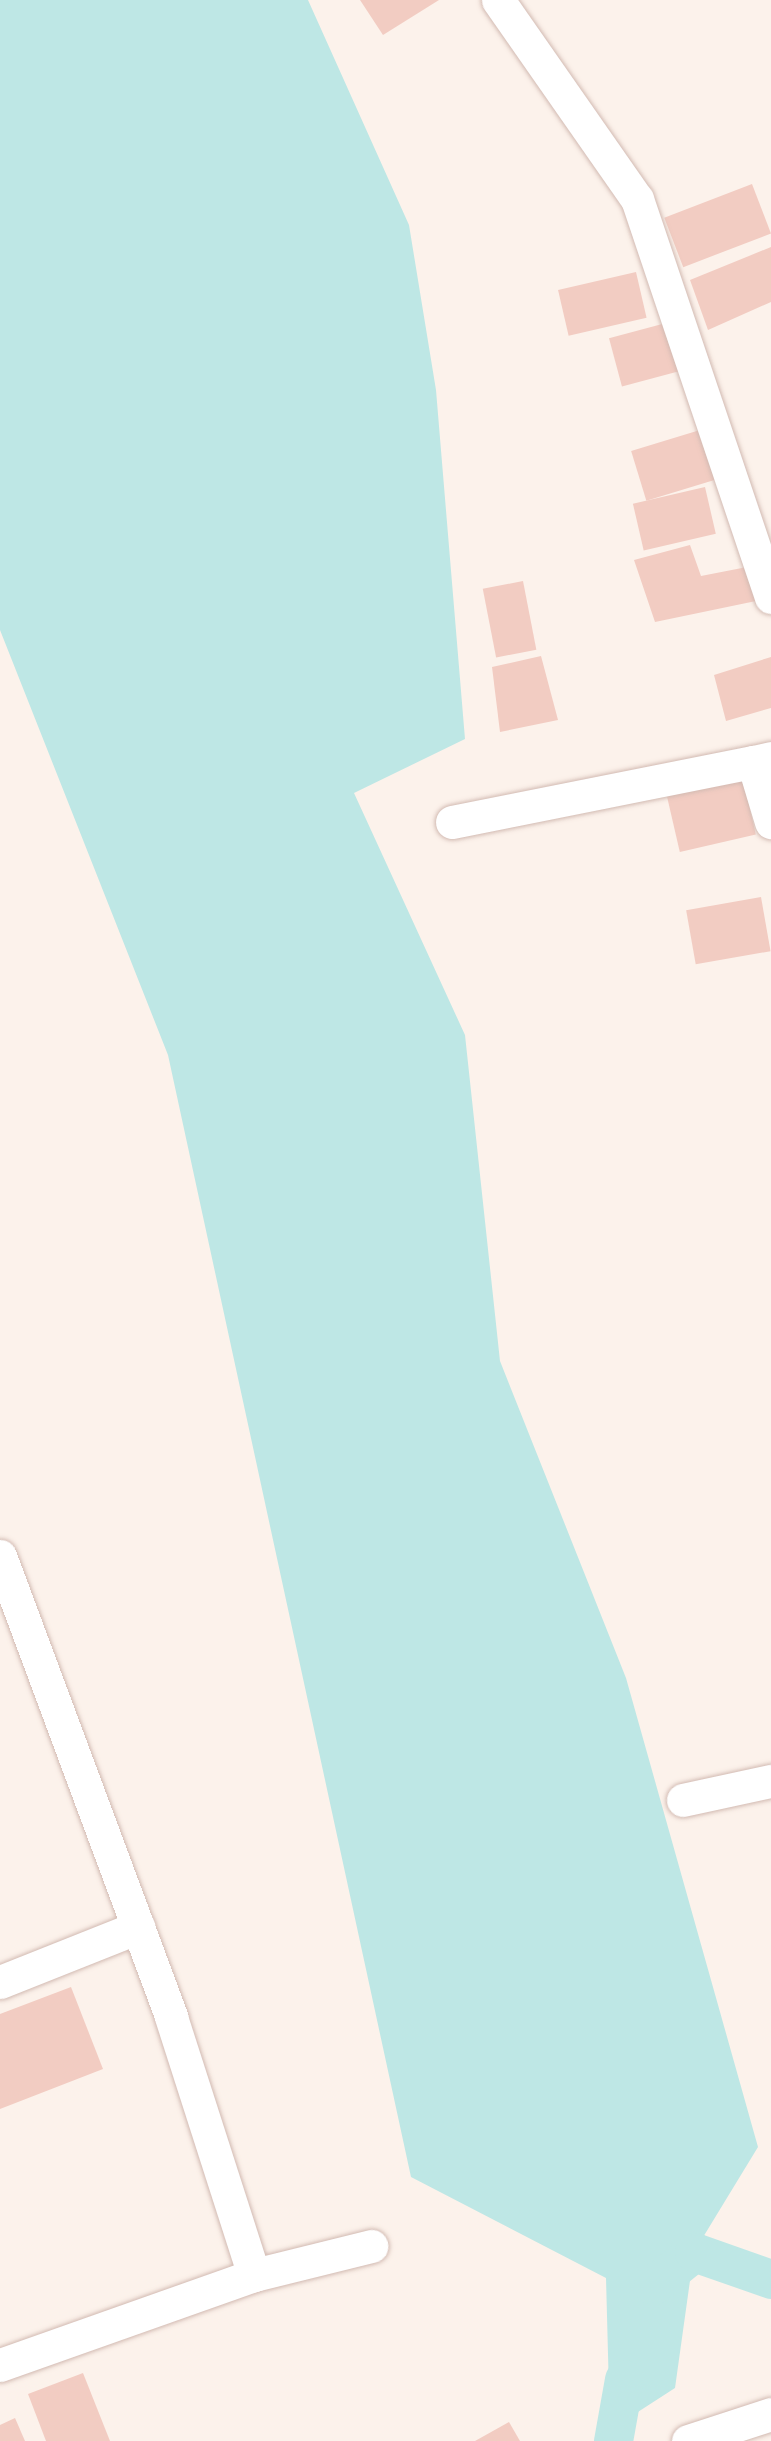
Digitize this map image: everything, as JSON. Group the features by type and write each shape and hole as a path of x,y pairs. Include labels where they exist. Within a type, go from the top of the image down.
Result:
{"street":[{"path":"498,0 637,199 771,597"},
{"path":"452,822 762,760 771,822"},
{"path":"0,1556 138,1927 254,2275"},
{"path":"683,1800 771,1780"},
{"path":"0,1982 138,1927"},
{"path":"0,2365 254,2275 371,2246"},
{"path":"688,2441 740,2434 771,2414"}],"water":[{"path":"0,0 308,0 409,225 436,390 465,739 354,793 465,1035 500,1361 626,1678 758,2147 694,2252 675,2388 610,2430 606,2278 411,2177 168,1055 0,630"}],"building":[{"path":"360,0 439,0 383,35"},
{"path":"752,184 771,233 683,267 664,218"},
{"path":"771,247 771,302 708,330 690,280"},
{"path":"636,272 647,318 569,336 558,290"},
{"path":"666,323 679,371 622,387 609,338"},
{"path":"700,430 715,480 646,501 631,451"},
{"path":"705,487 716,534 644,550 633,504"},
{"path":"690,545 701,576 747,567 756,601 655,622 634,560"},
{"path":"523,581 536,650 496,658 483,589"},
{"path":"541,656 558,720 500,732 492,667"},
{"path":"771,657 771,708 726,721 714,675"},
{"path":"743,779 756,835 680,852 667,797"},
{"path":"761,897 771,951 696,964 686,910"},
{"path":"71,1987 103,2069 0,2109 0,2014"},
{"path":"83,2373 110,2441 46,2441 28,2394"},
{"path":"15,2418 25,2441 0,2441 0,2425"},
{"path":"509,2422 520,2441 475,2441"}],"waterway":[{"path":"653,2285 694,2252 771,2279"},
{"path":"613,2441 624,2379"}]}
